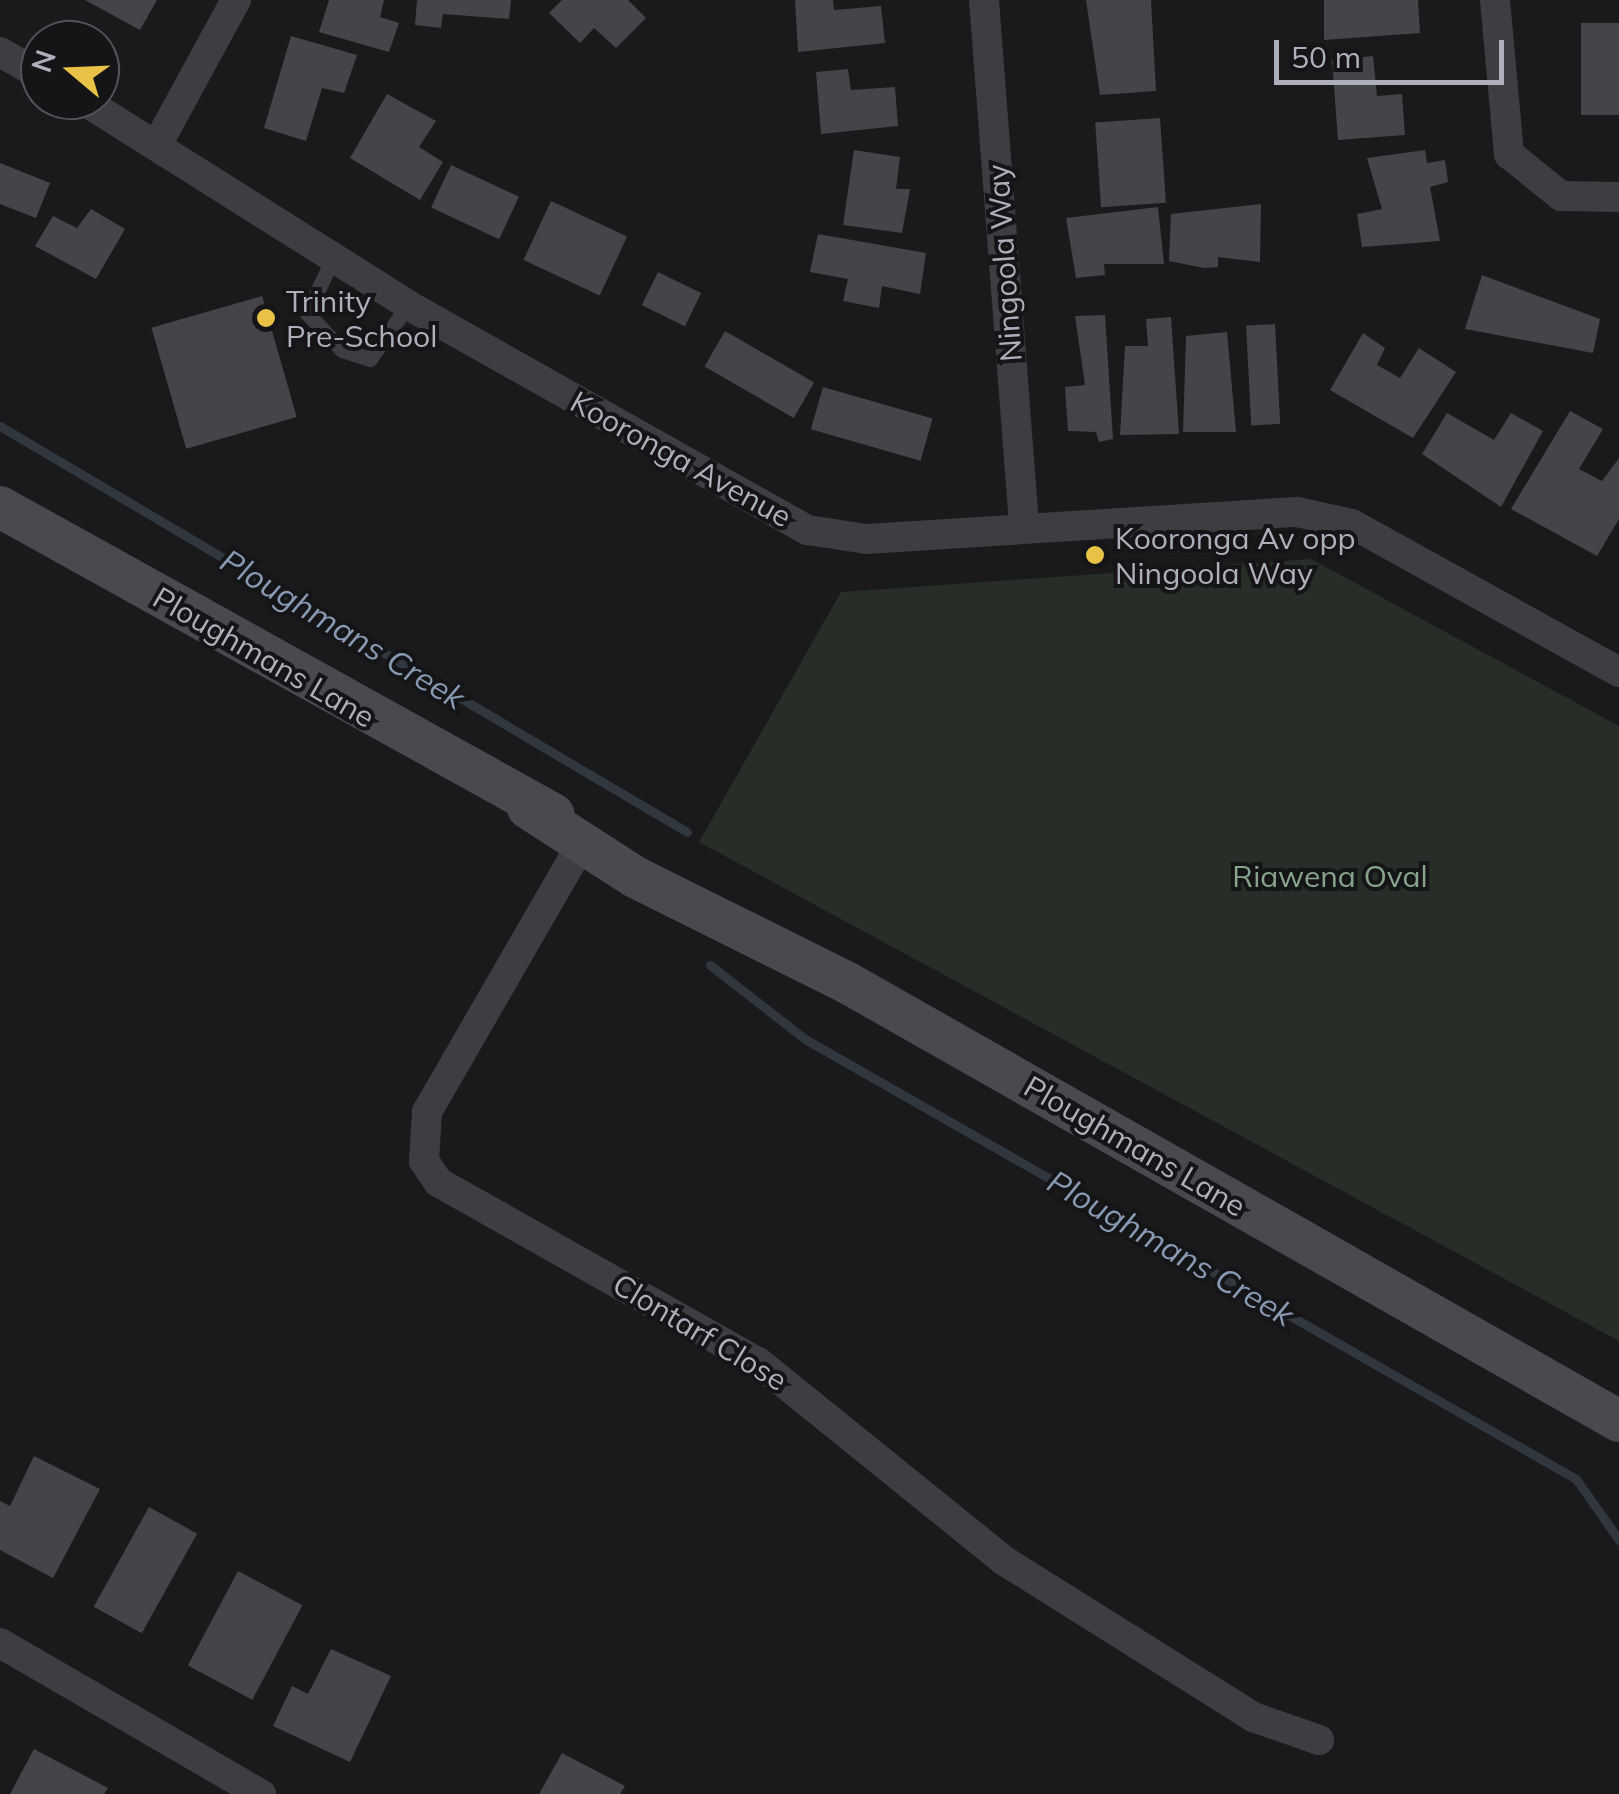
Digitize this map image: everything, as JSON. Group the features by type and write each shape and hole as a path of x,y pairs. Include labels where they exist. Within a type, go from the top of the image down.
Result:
{"street":[{"path":"158,143 236,0"},
{"name":"Ningoola Way","path":"984,0 1024,525"},
{"path":"1495,0 1509,154 1561,196 1619,198"},
{"name":"Kooronga Avenue","path":"118,120 408,305 808,530 866,539 1024,525 1297,512 1352,524 1619,672"},
{"name":"Ploughmans Lane","path":"0,507 528,808 642,864 648,876"},
{"name":"Ploughmans Lane","path":"528,808 580,845 648,876 1619,1420"},
{"name":"Clontarf Close","path":"580,845 428,1112 424,1161 438,1182 758,1362 1004,1560 1253,1717 1319,1740"},
{"path":"0,1643 261,1794"}],"lane":[{"path":"333,258 307,313 342,350 370,358 408,305"}],"green space":[{"name":"Riawena Oval","path":"1311,559 1619,726 1619,1341 699,842 841,592"}],"building":[{"path":"85,0 157,0 140,30"},
{"path":"329,0 384,0 380,17 399,23 389,52 319,32"},
{"path":"417,0 511,0 509,19 443,14 441,28 415,25"},
{"path":"562,0 628,0 646,18 616,48 594,28 580,43 549,13"},
{"path":"795,0 833,0 834,10 881,6 885,43 798,52"},
{"path":"1086,0 1151,0 1156,91 1100,95"},
{"path":"1324,0 1418,0 1420,33 1324,40"},
{"path":"1581,23 1619,23 1619,115 1581,115"},
{"path":"291,36 357,55 344,93 322,88 306,141 264,128"},
{"path":"1373,56 1377,96 1402,94 1405,135 1338,140 1332,60"},
{"path":"848,69 851,90 895,87 898,126 821,134 816,72"},
{"path":"387,94 436,121 419,147 443,162 420,200 350,158"},
{"path":"1160,118 1166,203 1101,207 1095,123"},
{"path":"854,150 900,157 896,189 910,189 902,233 843,225"},
{"path":"1425,150 1427,163 1445,160 1448,182 1430,187 1440,241 1362,247 1357,214 1382,209 1367,158"},
{"path":"0,163 50,183 36,218 0,204"},
{"path":"451,165 519,197 499,239 431,208"},
{"path":"551,201 627,236 600,295 524,260"},
{"path":"1261,204 1260,262 1218,257 1218,267 1204,268 1169,261 1171,214"},
{"path":"1158,207 1164,264 1104,264 1105,275 1076,278 1066,218"},
{"path":"91,209 125,229 96,279 35,246 53,216 77,228"},
{"path":"818,234 926,253 920,294 882,286 879,308 843,301 848,279 810,272"},
{"path":"658,272 701,293 685,326 642,305"},
{"path":"1482,275 1600,319 1593,353 1465,329"},
{"path":"262,296 297,417 186,449 151,328"},
{"path":"1105,315 1113,439 1099,442 1096,432 1068,431 1065,387 1085,385 1075,316"},
{"path":"1171,317 1179,434 1120,435 1125,346 1148,346 1146,319"},
{"path":"1275,324 1280,424 1251,425 1246,326"},
{"path":"725,331 814,382 794,418 704,367"},
{"path":"1227,332 1236,432 1183,432 1186,336"},
{"path":"1363,333 1385,348 1377,365 1400,378 1419,348 1456,372 1413,438 1330,390"},
{"path":"823,387 933,418 920,461 811,429"},
{"path":"1570,411 1603,429 1579,469 1602,481 1619,458 1619,519 1597,556 1511,509"},
{"path":"1447,413 1494,440 1511,413 1543,431 1501,507 1422,454"},
{"path":"34,1456 100,1489 53,1578 0,1550 0,1501 10,1506"},
{"path":"149,1507 197,1534 142,1633 94,1607"},
{"path":"238,1571 302,1605 252,1700 188,1665"},
{"path":"331,1649 391,1676 350,1762 273,1726 292,1686 308,1694"},
{"path":"34,1749 108,1788 104,1794 10,1794"},
{"path":"562,1753 625,1786 620,1794 539,1794"}],"waterway":[{"name":"Ploughmans Creek","path":"0,426 687,832"},
{"name":"Ploughmans Creek","path":"710,965 805,1039 1576,1479 1619,1540"}],"place":[{"name":"Trinity Pre-School","path":"266,318"},
{"name":"Kooronga Av opp Ningoola Way","path":"1095,555"}]}
